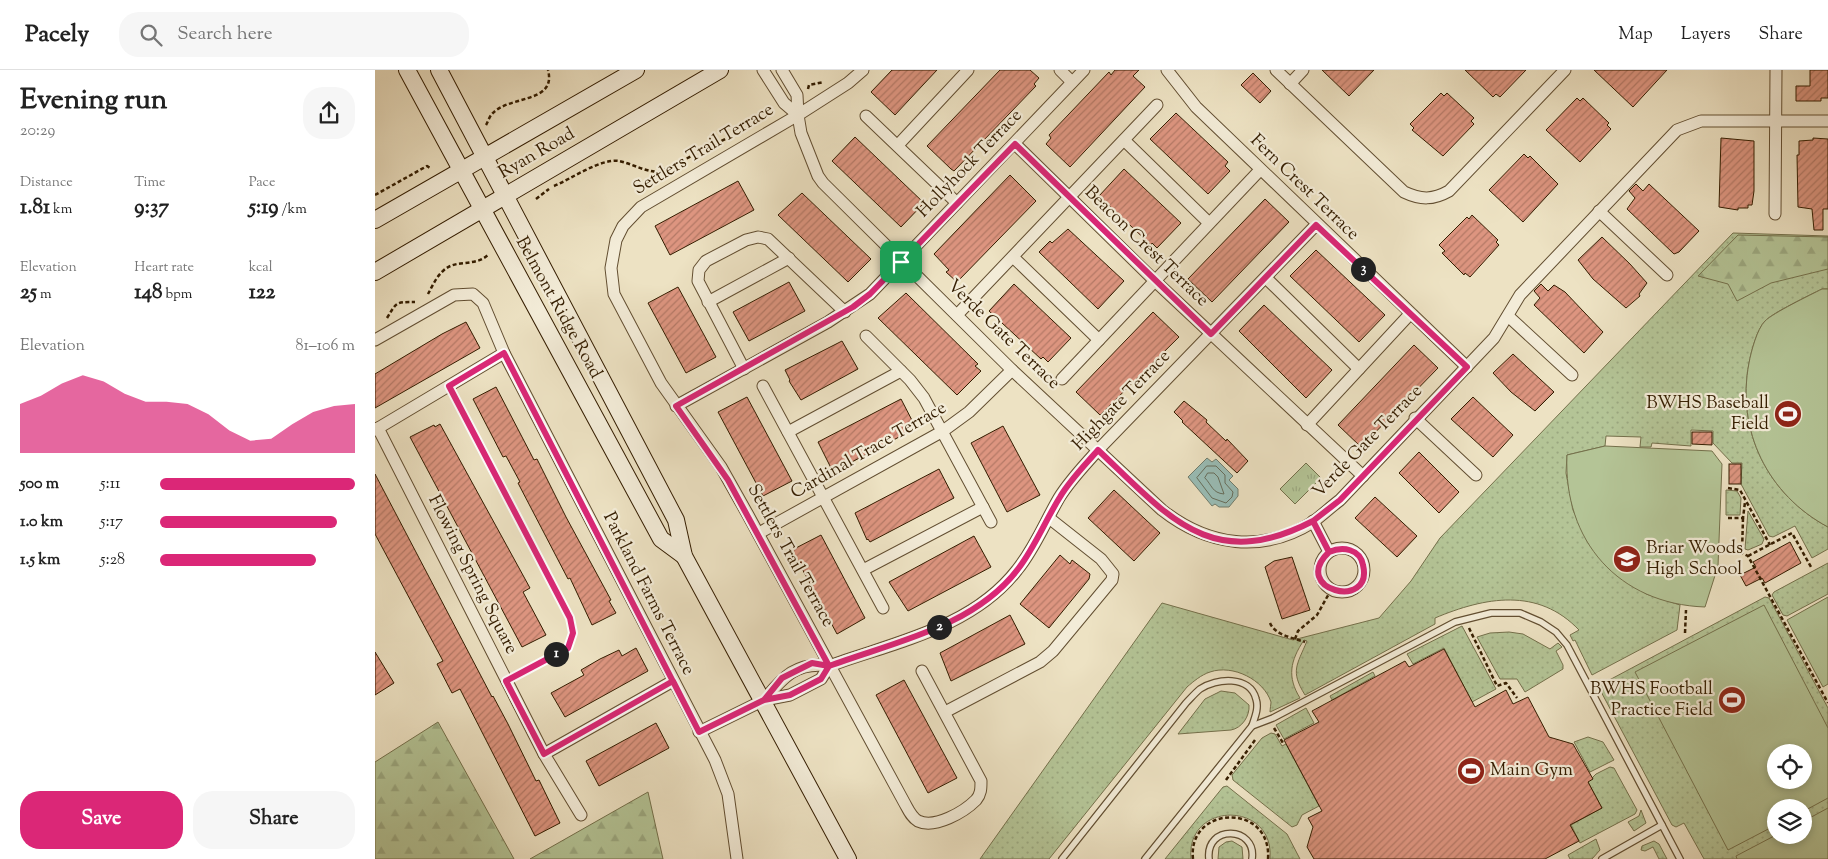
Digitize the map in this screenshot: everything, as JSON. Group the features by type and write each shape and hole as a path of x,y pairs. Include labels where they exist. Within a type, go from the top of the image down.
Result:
{"main road":[{"name":"Belmont Ridge Road","path":"407,70 460,172 661,539 684,556"},
{"name":"Belmont Ridge Road","path":"439,70 675,520 684,556 849,859"},
{"name":"Ryan Road","path":"375,220 636,70"},
{"name":"Ryan Road","path":"375,272 720,70"}],"street":[{"name":"Verde Gate Terrace","path":"763,70 784,103 797,115"},
{"name":"Verde Gate Terrace","path":"782,70 797,95 797,115 807,151 823,183 1012,370 1175,520 1211,537 1229,542 1256,542 1277,538 1313,521 1340,500 1415,418 1495,338 1520,295 1667,138 1685,126 1701,121 1828,122"},
{"path":"797,115 848,83 863,70"},
{"path":"898,145 968,70"},
{"path":"1060,70 1072,82"},
{"name":"Hollyhock Terrace","path":"676,406 845,312 870,294 1015,144 1083,70"},
{"name":"Fern Crest Terrace","path":"1167,70 1196,107 1316,225 1467,367"},
{"path":"1276,70 1404,192 1426,199 1438,197 1449,191 1565,70"},
{"path":"1290,84 1303,70"},
{"path":"1775,214 1776,70"},
{"path":"957,315 1157,105"},
{"name":"Settlers Trail Terrace","path":"797,115 641,207 623,226 617,240 611,268 611,281 614,294 661,383 721,468 759,533 911,815 917,820 926,823 937,822 959,811 976,799 981,791 981,781 923,671"},
{"path":"866,116 957,202"},
{"path":"1124,140 1209,223"},
{"name":"Beacon Crest Terrace","path":"1015,144 1155,281 1363,476"},
{"path":"1063,379 1260,170"},
{"path":"1599,211 1667,275"},
{"name":"Highgate Terrace","path":"764,700 782,678 812,663 829,666 936,628 987,601 1017,571 1036,542 1066,488 1098,450 1316,225"},
{"path":"744,369 708,302 698,276 699,270 706,261 746,240 758,237 773,243 845,312"},
{"path":"1013,257 1099,340"},
{"path":"708,302 789,258"},
{"path":"1266,278 1359,369"},
{"name":"Parkland Farms Terrace","path":"375,340 454,295 473,294 483,303 504,353 715,760 728,794 737,859"},
{"path":"1307,424 1410,314"},
{"path":"1508,316 1572,376"},
{"path":"866,336 918,389 943,431 991,522"},
{"path":"377,429 504,353"},
{"name":"Cardinal Trace Terrace","path":"759,533 943,431 969,412 1012,370"},
{"path":"788,432 901,371"},
{"path":"763,386 883,608"},
{"path":"1415,418 1476,476"},
{"name":"Flowing Spring Square","path":"377,429 544,754 581,815"},
{"path":"863,570 983,507"},
{"path":"945,712 1040,662 1053,651 1112,580 1113,574 1101,559 1049,518"},
{"path":"1313,521 1329,552"},
{"path":"1336,549 1350,549 1361,559 1364,573 1362,580 1352,590 1338,592 1331,590 1325,585 1319,571 1320,564 1329,552 1336,549"},
{"name":"Highgate Terrace","path":"764,700 790,695 821,679 829,666"},
{"path":"544,754 673,681"},
{"path":"699,732 764,700"}],"lane":[{"path":"449,386 570,618 573,633 568,648 506,681"},
{"path":"1252,726 1273,718 1455,622 1491,613 1520,613 1541,622 1556,632 1567,645 1680,859"},
{"path":"1062,859 1199,689 1216,681 1233,680 1247,686 1256,698 1257,710 1252,726 1145,859"},
{"path":"1602,859 1662,825"},
{"path":"1209,859 1212,843 1217,837 1230,833 1237,834 1248,841 1251,847 1252,859"}],"path":[{"path":"486,125 492,114 505,105 535,96 548,87 551,80 548,70"},
{"path":"807,92 809,85 830,79"},
{"path":"537,199 551,187 574,178 589,168 608,162 617,161 651,172 660,172 765,119"},
{"path":"375,195 427,166 430,168"},
{"path":"427,295 443,270 456,264 481,261 490,253"},
{"path":"385,322 395,305 401,300 422,300"},
{"path":"1728,488 1740,490 1770,546"},
{"path":"1746,500 1743,518 1742,553 1747,556 1828,703"},
{"path":"1728,518 1743,518"},
{"path":"1747,556 1770,546 1792,533 1811,567"},
{"path":"1295,639 1298,631 1317,615 1331,590"},
{"path":"1685,610 1685,632"},
{"path":"1465,620 1497,686 1506,683 1517,698"},
{"path":"1270,623 1272,628 1279,633 1305,642"},
{"path":"1267,732 1275,728 1283,743"},
{"path":"1226,780 1258,736"}],"green space":[{"path":"1733,233 1828,236 1828,289 1822,289 1775,313 1765,321 1759,329 1753,347 1746,388 1747,413 1752,436 1761,458 1773,479 1789,497 1807,514 1828,527 1828,549 1812,558 1795,526 1773,537 1769,536 1741,484 1742,463 1732,463 1713,443 1713,431 1691,430 1691,446 1652,443 1651,447 1640,447 1641,437 1606,436 1605,446 1567,455 1566,473 1573,510 1588,543 1646,594 1680,605 1677,630 1592,675 1575,640 1573,641 1570,635 1579,630 1563,616 1546,607 1529,602 1492,601 1473,605 1435,618 1435,624 1305,695 1296,674 1298,662 1307,641 1304,640 1293,662 1292,669 1293,683 1300,698 1270,712 1271,702 1267,694 1262,687 1247,676 1228,670 1219,670 1204,675 1187,687 1049,859 980,859 1162,603 1293,640 1379,618 1411,581 1440,538"},
{"path":"1738,235 1828,237 1828,269 1771,283 1737,301 1728,284 1698,276"},
{"name":"BWHS Baseball Field","path":"1822,289 1828,289 1828,527 1807,514 1773,479 1761,458 1752,436 1747,413 1746,388 1751,353 1757,335 1765,321 1792,304"},
{"path":"1605,446 1712,451 1722,464 1718,566 1705,607 1674,603 1647,594 1622,580 1602,562 1586,540 1575,515 1568,486 1567,455"},
{"path":"1306,463 1321,478 1295,504 1280,489"},
{"path":"1726,490 1737,491 1741,498 1740,515 1726,515"},
{"path":"1748,511 1764,539 1762,544 1748,550 1745,549"},
{"path":"1828,563 1828,594 1787,616 1783,615 1772,595 1774,592"},
{"name":"BWHS Football Practice Field","path":"1765,597 1769,598 1828,708 1828,859 1704,859 1684,823 1676,827 1672,825 1598,686"},
{"path":"1828,597 1828,684 1823,687 1787,620"},
{"name":"BWHS Football Practice Field","path":"1764,605 1828,728 1828,798 1812,807 1812,799 1767,799 1767,830 1728,850 1635,672"},
{"path":"1462,626 1496,689 1472,702 1444,648 1413,664 1407,654"},
{"path":"1509,632 1523,634 1550,649 1558,643 1562,647 1556,651 1563,669 1525,692 1517,679 1500,679 1477,637 1490,633"},
{"path":"1373,672 1375,676 1332,700 1330,696"},
{"path":"1221,691 1235,693 1249,705 1245,721 1239,727 1231,730 1178,734 1205,699"},
{"path":"1306,708 1314,723 1284,739 1276,725"},
{"path":"438,722 514,859 375,859 375,762"},
{"path":"1271,733 1275,734 1282,746 1286,744 1319,806 1302,815 1297,825 1292,827 1233,780 1232,775 1262,738"},
{"path":"1588,737 1603,742 1614,760 1590,772 1574,742"},
{"path":"1610,767 1614,768 1637,810 1635,814 1580,843 1571,825 1602,808 1588,782 1596,774"},
{"path":"1227,786 1287,834 1300,859 1270,859 1268,840 1259,826 1246,818 1230,815 1215,818 1202,826 1193,840 1191,859 1165,859 1223,787"},
{"path":"648,792 663,859 530,859"},
{"path":"1828,808 1828,859 1737,859 1736,856 1767,840 1767,844 1812,844 1812,817"},
{"path":"1641,810 1646,823 1634,831 1628,822 1639,816"},
{"path":"1596,839 1600,850 1592,859 1570,859 1568,855"},
{"path":"1232,841 1242,847 1243,859 1218,859 1219,847 1226,842"},
{"path":"1654,841 1659,844 1667,859 1659,859 1653,847 1645,851 1641,850 1642,846"}],"water":[{"path":"1207,458 1212,462 1216,459 1233,476 1229,480 1238,489 1238,496 1229,507 1219,507 1215,504 1212,506 1188,477"}],"building":[{"path":"892,70 937,70 895,115 871,92"},
{"path":"1000,70 1030,70 1039,78 1034,84 1036,86 954,171 927,146"},
{"path":"1115,70 1139,70 1133,76 1145,87 1070,167 1046,144 1051,138 1049,135 1109,72 1111,75"},
{"path":"1322,70 1374,70 1349,96"},
{"path":"1465,70 1526,70 1500,97 1496,94 1493,97"},
{"path":"1594,70 1667,70 1633,107"},
{"path":"1810,70 1828,70 1828,98 1821,98 1821,101 1796,101 1796,86 1810,86"},
{"path":"1253,73 1271,91 1260,103 1241,85"},
{"path":"1441,93 1444,96 1447,93 1474,118 1471,121 1474,124 1443,156 1412,130 1414,128 1410,124"},
{"path":"1577,98 1580,101 1583,98 1609,123 1607,125 1611,129 1580,162 1546,130"},
{"path":"1176,113 1228,162 1225,166 1230,171 1208,194 1150,139"},
{"path":"855,137 924,203 901,227 832,161"},
{"path":"1721,138 1754,141 1754,191 1752,205 1748,205 1748,208 1738,208 1738,210 1719,207"},
{"path":"1813,138 1828,139 1828,209 1823,209 1823,230 1814,230 1812,209 1798,207 1797,155 1799,155 1799,141 1813,140"},
{"path":"1524,154 1528,158 1530,156 1558,184 1523,222 1489,190"},
{"path":"1124,169 1181,223 1157,248 1152,243 1151,245 1099,196"},
{"path":"1010,175 1036,201 957,282 946,272 949,270 934,254"},
{"path":"738,181 754,210 670,255 655,226"},
{"path":"1636,184 1643,191 1649,184 1699,231 1679,252 1674,254 1627,209 1635,198 1629,191"},
{"path":"802,193 871,259 848,282 778,215"},
{"path":"1265,199 1289,222 1212,302 1188,279"},
{"path":"1472,215 1498,240 1496,242 1499,245 1470,277 1465,273 1464,275 1442,253 1445,251 1439,245 1467,217 1469,219"},
{"path":"1068,229 1124,281 1098,309 1039,252 1050,241 1052,243"},
{"path":"1602,237 1647,283 1639,294 1640,296 1626,308 1593,279 1578,260"},
{"path":"1316,250 1385,315 1359,342 1290,276"},
{"path":"789,282 805,311 749,341 733,312"},
{"path":"1014,284 1071,338 1048,362 1043,357 1041,359 989,311"},
{"path":"1541,284 1548,291 1554,285 1565,292 1603,332 1584,353 1534,305 1540,298 1534,291"},
{"path":"678,287 716,357 686,373 648,303"},
{"path":"906,293 978,364 975,366 981,371 957,395 878,318"},
{"path":"1264,305 1332,370 1306,398 1239,331"},
{"path":"1153,312 1179,337 1100,415 1076,392"},
{"path":"466,322 480,348 375,408 375,374"},
{"path":"842,341 858,369 801,400 789,381 785,370"},
{"path":"1414,345 1438,368 1361,447 1338,425"},
{"path":"1513,354 1554,392 1535,411 1511,392 1493,373"},
{"path":"496,387 534,460 537,459 611,600 609,601 616,613 592,625 570,578 568,579 518,483 520,482 506,456 503,457 473,399"},
{"path":"747,397 792,481 763,496 718,412"},
{"path":"1473,397 1513,435 1493,457 1451,419"},
{"path":"901,399 916,428 833,472 818,442"},
{"path":"1184,401 1207,420 1206,422 1226,441 1227,439 1248,461 1237,473 1182,422 1174,412"},
{"path":"440,424 530,588 523,592 546,635 522,647 410,437"},
{"path":"1003,426 1040,495 1007,512 971,443"},
{"path":"1692,432 1712,432 1712,445 1692,444"},
{"path":"1419,452 1459,492 1439,513 1399,473"},
{"path":"1729,464 1741,464 1741,484 1729,484"},
{"path":"939,469 954,498 870,542 867,540 855,513"},
{"path":"375,474 508,724 536,781 539,780 560,823 535,836 460,689 452,693 437,664 443,661 375,534"},
{"path":"1114,490 1160,533 1134,561 1088,518"},
{"path":"1375,497 1417,536 1397,557 1355,518"},
{"path":"821,535 865,618 837,634 792,550"},
{"path":"974,536 991,567 908,611 889,582"},
{"path":"1790,542 1801,563 1765,583 1762,578 1746,586 1740,575 1756,567 1753,562"},
{"path":"1060,555 1070,564 1072,560 1090,574 1089,579 1049,628 1020,604"},
{"path":"1292,557 1310,610 1282,619 1265,567 1274,561"},
{"path":"1010,615 1025,644 951,681 940,653"},
{"path":"636,648 648,671 565,717 551,693 584,675 581,670 600,659 619,650 622,656"},
{"path":"1444,649 1475,707 1506,690 1513,704 1528,697 1549,737 1573,744 1593,779 1588,782 1602,808 1570,825 1579,841 1545,859 1314,859 1307,847 1313,827 1308,818 1322,811 1284,740 1319,722 1312,711 1405,661 1409,667"},
{"path":"375,652 394,683 375,695"},
{"path":"904,680 957,778 928,793 876,695"},
{"path":"656,723 669,748 599,786 586,761"}],"place":[{"name":"BWHS Baseball Field","path":"1788,414"},
{"name":"Briar Woods High School","path":"1627,559"},
{"name":"BWHS Football Practice Field","path":"1732,700"},
{"name":"Main Gym","path":"1471,771"}],"route":[{"path":"901,262 870,294 853,307 676,406 721,468 759,533 829,666 821,679 790,695 764,700 741,713 699,732 673,681 544,754 506,681 568,648 573,633 570,618 449,386 504,353 699,732 741,713 764,700 782,678 812,663 829,666 936,628 973,611 1002,588 1017,571 1029,555 1059,498 1098,450 1162,510 1175,520 1211,537 1229,542 1256,542 1277,538 1313,521 1329,552 1320,564 1321,578 1331,590 1338,592 1352,590 1362,580 1364,573 1361,559 1350,549 1343,548 1329,552 1313,521 1340,500 1415,418 1467,367 1316,225 1211,334 1015,144 901,262"}]}
